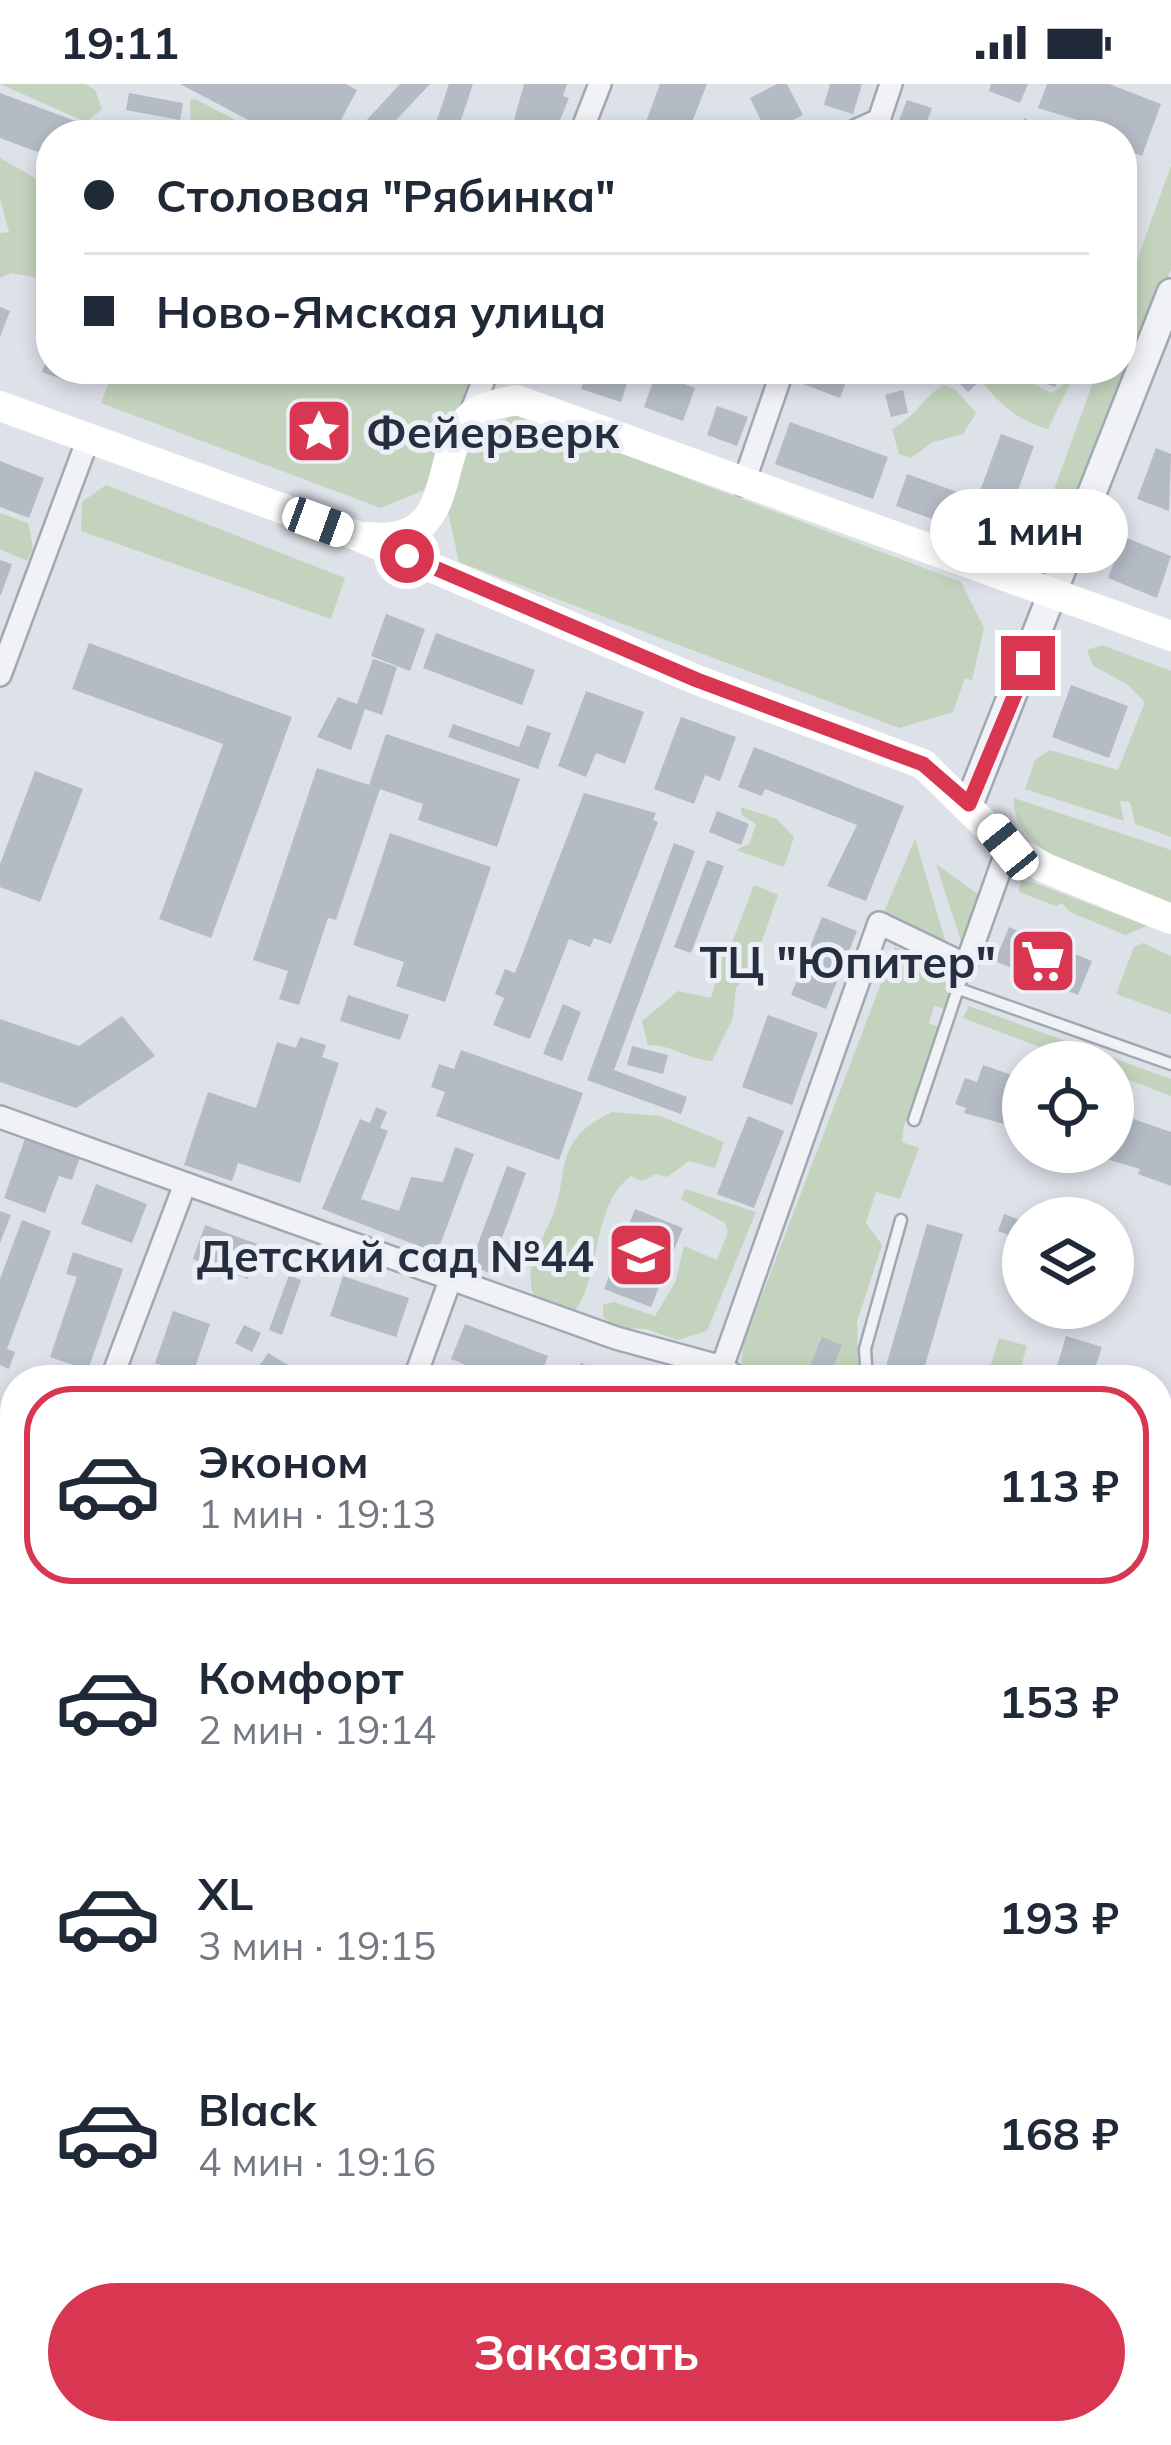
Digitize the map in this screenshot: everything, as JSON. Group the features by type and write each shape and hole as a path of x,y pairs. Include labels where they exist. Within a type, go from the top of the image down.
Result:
{"main road":[{"path":"469,580 436,548 432,511 469,417 493,404 517,400 1171,636"},
{"path":"0,406 469,580 697,680 923,764 1008,847 1045,868 1171,920"},
{"path":"355,536 400,537 432,511"}],"street":[{"path":"586,120 600,84"},
{"path":"884,120 891,84"},
{"path":"1137,382 1171,293"},
{"path":"469,417 482,384"},
{"path":"742,485 777,384"},
{"path":"969,804 1136,384"},
{"path":"0,675 88,439"},
{"path":"734,1365 879,923 966,965 1008,847"},
{"path":"0,1117 452,1275 616,1339 704,1365"},
{"path":"117,1365 185,1184"},
{"path":"419,1365 452,1275"}],"lane":[{"path":"914,1120 966,965"},
{"path":"959,989 1171,1064"},
{"path":"866,1365 865,1349 901,1220"}],"green space":[{"path":"0,84 85,84 95,90 102,109 81,120"},
{"path":"195,99 235,120 191,120 190,100"},
{"path":"0,158 36,178 36,277 11,273 0,278 0,233 9,232 0,199"},
{"path":"1171,166 1171,269 1137,363 1137,260"},
{"path":"108,384 469,384 424,490 381,508 101,403"},
{"path":"984,384 1033,384 1052,393 1070,384 1048,429 997,399"},
{"path":"1093,384 1129,384 1069,551 1036,539"},
{"path":"943,385 955,389 976,413 963,434 933,442 910,458 899,454 892,429"},
{"path":"514,413 961,582 984,628 972,680 965,678 953,712 899,728 459,562 446,503 471,445"},
{"path":"106,485 345,578 331,619 81,531 82,502"},
{"path":"0,513 28,523 33,548 27,561 0,549"},
{"path":"1102,645 1171,671 1171,837 1135,824 1130,802 1120,801 1124,821 1025,789 1035,760 1050,750 1118,770 1145,702 1127,684 1093,666 1087,650"},
{"path":"1014,798 1171,850 1171,908 1049,854 1017,819"},
{"path":"741,807 777,819 794,837 784,867 736,850 749,844 756,824 742,815"},
{"path":"915,839 949,953 882,917"},
{"path":"936,864 980,896 962,944"},
{"path":"1021,880 1147,926 1125,935 1070,912 1062,903 1056,906 1019,892"},
{"path":"754,885 778,895 753,966 736,988 733,1018 712,1061 648,1045 642,1021 678,991 711,998 719,970 706,957 727,956"},
{"path":"1143,943 1171,956 1171,1014 1116,994 1134,947"},
{"path":"895,947 951,979 945,1009 934,1006 929,1023 940,1028 904,1126 902,1142 919,1148 900,1199 876,1192 866,1223 882,1245 857,1322 858,1365 741,1365 743,1345"},
{"path":"969,1006 1066,1041 1024,1041 963,1018"},
{"path":"1134,1066 1171,1079 1171,1096 1134,1082"},
{"path":"612,1112 660,1116 724,1142 715,1168 689,1161 667,1177 656,1174 642,1181 631,1176 618,1189 573,1314 535,1299 533,1262 557,1203 570,1148 583,1131"},
{"path":"685,1189 756,1212 707,1331 678,1340 646,1329 614,1328 603,1316 603,1305 614,1302 655,1316 675,1283 684,1246 717,1260 728,1232 725,1223 681,1199"},
{"path":"999,1338 1027,1346 1021,1365 991,1365"}],"building":[{"path":"180,84 346,84 357,90 341,120 248,120"},
{"path":"400,84 430,84 396,120 367,120"},
{"path":"449,84 473,84 461,120 437,120"},
{"path":"524,84 567,84 563,96 569,98 560,120 514,120"},
{"path":"660,84 707,84 693,120 647,120"},
{"path":"787,84 803,115 793,120 761,120 750,98"},
{"path":"830,84 862,84 853,114 824,105"},
{"path":"991,84 1028,84 1020,103 989,91"},
{"path":"1047,84 1109,84 1161,104 1142,156 1137,154 1137,120 1077,120 1038,108"},
{"path":"0,93 73,120 36,120 36,151 0,138"},
{"path":"129,93 183,103 180,120 126,110"},
{"path":"907,100 932,108 928,120 899,120"},
{"path":"0,307 10,311 0,337"},
{"path":"583,384 627,384 621,402 581,389"},
{"path":"652,384 695,388 683,421 644,407"},
{"path":"803,384 845,384 840,398"},
{"path":"903,390 908,413 891,417 885,395"},
{"path":"717,406 748,417 737,446 707,435"},
{"path":"790,422 888,457 873,499 775,464"},
{"path":"1001,434 1034,446 999,543 896,506 907,474 977,499"},
{"path":"1156,448 1171,454 1169,511 1137,499"},
{"path":"0,461 44,478 29,518 0,507"},
{"path":"1124,537 1171,556 1157,598 1108,578"},
{"path":"0,560 12,564 1,595 0,595"},
{"path":"386,614 425,629 410,671 371,656"},
{"path":"436,633 535,670 522,705 423,668"},
{"path":"89,643 292,717 211,938 159,919 223,744 72,689"},
{"path":"373,659 397,667 382,715 365,709 351,750 317,737 338,697 357,704"},
{"path":"1071,685 1128,706 1109,758 1052,737"},
{"path":"586,691 644,712 625,764 596,753 586,777 558,766"},
{"path":"681,717 736,737 720,781 705,775 694,804 654,789"},
{"path":"453,724 519,747 527,725 551,733 538,769 448,737"},
{"path":"386,734 520,779 497,847 418,820 423,804 380,789 336,920 328,918 299,1005 279,999 288,971 253,960 317,768 369,785"},
{"path":"754,747 904,806 866,901 827,886 857,825 765,789 762,796 738,787"},
{"path":"35,771 83,789 40,902 0,887 0,864"},
{"path":"584,793 656,813 653,820 658,822 611,944 594,938 590,947 569,939 530,1039 493,1025 504,998 495,994 505,969 515,973"},
{"path":"717,811 749,824 741,845 709,832"},
{"path":"390,833 491,867 445,1002 396,986 404,962 353,945"},
{"path":"674,843 695,851 614,1070 687,1097 681,1114 587,1080"},
{"path":"707,860 724,866 691,953 674,947"},
{"path":"822,917 857,931 826,1009 791,995"},
{"name":"ТЦ \"Юпитер\"","path":"1009,927 1092,961 1078,995 995,961"},
{"path":"348,995 409,1015 400,1040 340,1021"},
{"path":"563,1004 581,1012 562,1061 543,1054"},
{"path":"768,1015 818,1033 792,1105 742,1087"},
{"path":"122,1016 155,1056 76,1108 0,1082 0,1019 79,1046"},
{"path":"300,1037 326,1045 322,1057 339,1063 300,1183 238,1163 232,1181 184,1165 208,1092 256,1108 277,1042 296,1048"},
{"path":"632,1046 668,1055 663,1074 627,1065"},
{"path":"461,1050 583,1093 559,1160 436,1116 445,1092 431,1087 439,1064 454,1069"},
{"path":"983,1065 1002,1072 1002,1123 964,1113 966,1108 955,1104 965,1078 977,1082"},
{"path":"376,1107 387,1112 380,1128 388,1131 361,1199 399,1211 411,1177 443,1182 455,1147 474,1154 437,1253 322,1209 360,1119 370,1123"},
{"path":"748,1116 784,1131 754,1208 717,1194"},
{"path":"1134,1119 1171,1132 1171,1186 1138,1174 1140,1169 1134,1167"},
{"path":"26,1136 80,1157 72,1180 59,1176 45,1213 4,1198"},
{"path":"507,1166 526,1173 489,1273 470,1265"},
{"path":"96,1184 147,1204 132,1243 81,1224"},
{"path":"635,1209 683,1228 651,1307 604,1289"},
{"path":"0,1211 11,1215 0,1243"},
{"path":"22,1220 51,1231 7,1349 15,1352 10,1365 0,1365 0,1279"},
{"path":"927,1224 963,1234 925,1365 886,1365"},
{"path":"205,1225 260,1245 248,1279 193,1259"},
{"path":"73,1252 123,1269 90,1365 50,1357 77,1277 66,1274"},
{"path":"289,1275 301,1280 282,1335 269,1330"},
{"path":"343,1276 409,1298 396,1337 330,1316"},
{"path":"173,1311 210,1324 196,1365 155,1363"},
{"path":"465,1324 548,1356 545,1365 466,1365 451,1359"},
{"path":"244,1325 261,1333 252,1352 235,1343"},
{"path":"1066,1336 1102,1347 1096,1365 1057,1365"},
{"path":"822,1337 842,1345 834,1365 810,1365"},
{"path":"268,1353 288,1365 260,1365"}],"place":[{"name":"Фейерверк","path":"319,431"},
{"name":"ТЦ \"Юпитер\"","path":"1043,961"},
{"name":"Детский сад №44","path":"641,1255"}],"route":[{"path":"407,556 697,680 923,764 969,804 1028,663"}]}
